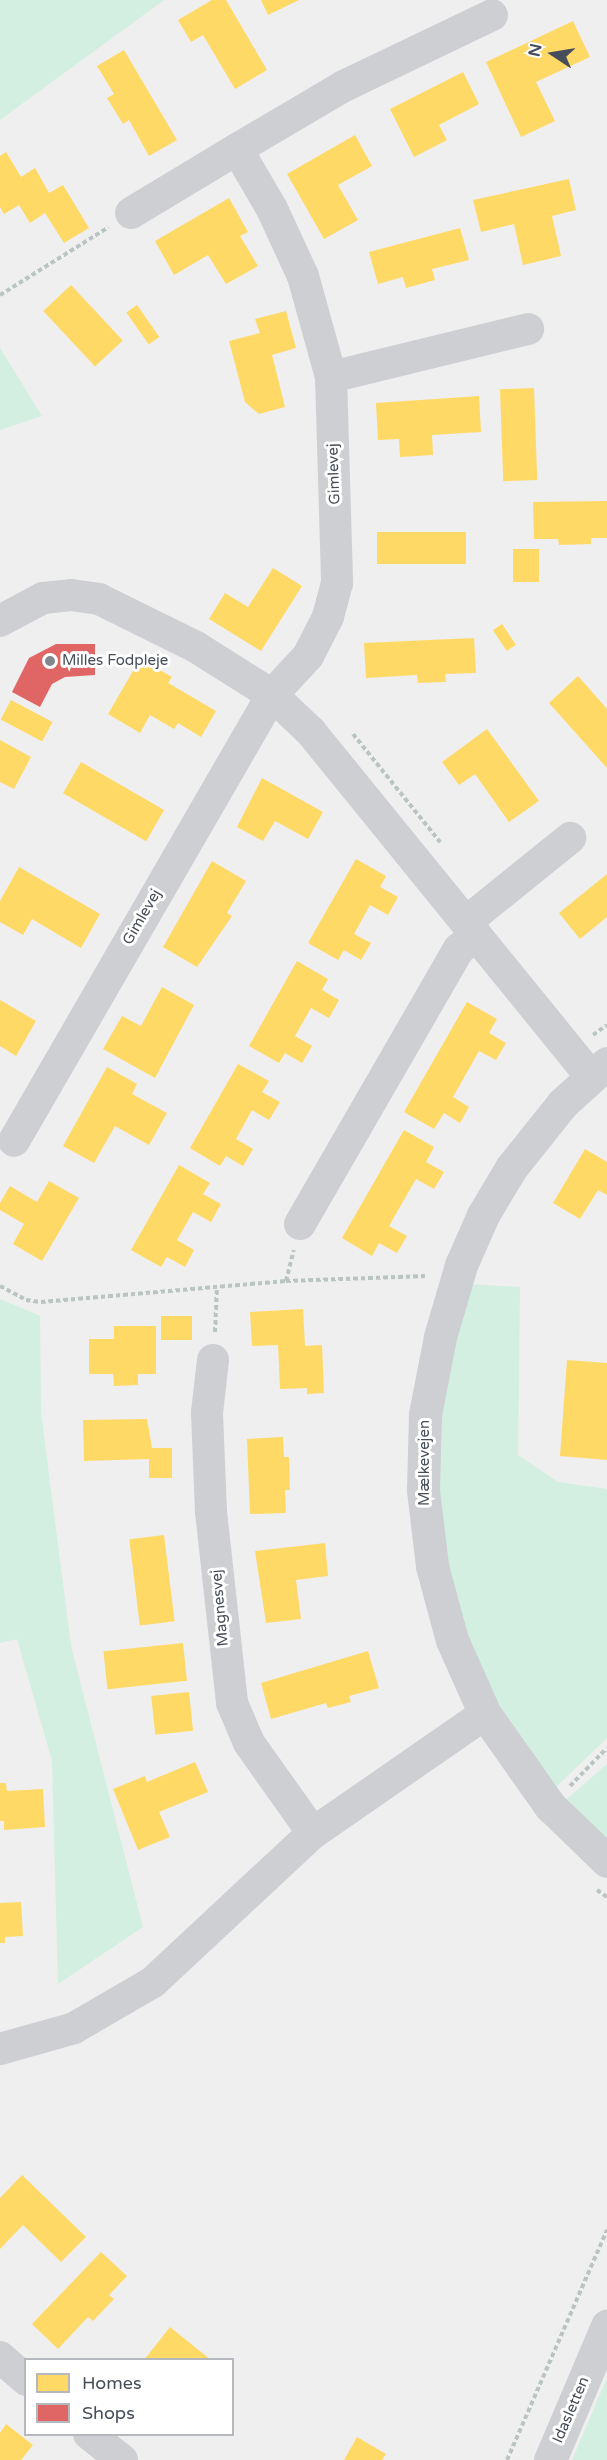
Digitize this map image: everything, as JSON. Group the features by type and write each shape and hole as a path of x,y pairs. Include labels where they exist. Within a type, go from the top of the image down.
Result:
{"street":[{"path":"131,213 344,86 492,15"},
{"name":"Gimlevej","path":"14,1142 272,695 308,656 328,617 337,583 331,377 303,276 237,149"},
{"path":"331,377 528,329"},
{"path":"0,621 43,598 71,595 99,599 196,647 272,695 311,732 471,929 590,1064"},
{"path":"300,1224 471,929 570,838"},
{"name":"Mælkevejen","path":"590,1064 562,1104 511,1168 483,1215 461,1265 443,1327 425,1414 423,1490 432,1566 452,1640 485,1714 599,1873"},
{"name":"Magnesvej","path":"213,1360 207,1413 211,1512 232,1703 249,1743 313,1833"},
{"path":"0,2049 74,2028 153,1982 313,1833 485,1714"},
{"name":"Idasletten","path":"550,2460 607,2326"},
{"path":"0,2357 24,2378"},
{"path":"92,2436 123,2460"}],"path":[{"path":"0,295 131,213"},
{"path":"590,1064 607,1025"},
{"path":"423,1287 430,1267"},
{"path":"0,1286 26,1300 41,1302 217,1287 426,1276"},
{"path":"213,1360 217,1287"},
{"path":"550,1806 607,1748"},
{"path":"599,1873 607,1898"},
{"path":"507,2460 607,2230"}],"green space":[{"path":"0,0 164,0 0,120"},
{"path":"0,348 42,416 0,430"},
{"path":"469,1284 520,1287 518,1455 558,1482 607,1489 607,1738 555,1788 493,1699 466,1631 442,1544 436,1413"},
{"path":"0,1299 40,1316 41,1412 71,1646 143,1927 58,1984 52,1761 17,1639 0,1643"},
{"path":"607,1764 607,1843 567,1799"},
{"path":"607,2378 607,2460 572,2460"}],"building: Homes":[{"path":"212,0 226,0 267,70 235,89 203,35 191,42 178,20"},
{"path":"261,0 299,0 268,15"},
{"path":"573,21 590,57 536,82 555,121 521,137 486,62"},
{"path":"124,50 177,140 149,156 129,120 123,124 107,98 114,94 97,66"},
{"path":"463,72 479,104 439,125 447,140 414,157 390,109"},
{"path":"355,135 372,166 338,185 358,220 324,239 287,174"},
{"path":"6,152 21,177 35,168 49,193 63,185 89,228 64,243 45,213 30,223 19,205 4,214 0,207 0,156"},
{"path":"569,179 576,210 552,216 561,256 523,265 514,224 481,232 473,200"},
{"path":"229,198 248,232 240,236 258,266 226,284 208,255 174,275 155,241"},
{"path":"460,228 469,260 432,269 435,280 406,288 403,277 378,284 369,252"},
{"path":"71,285 123,341 95,366 43,311"},
{"path":"137,305 159,337 149,344 126,312"},
{"path":"286,311 296,348 272,355 285,407 259,414 245,402 229,341 260,333 255,319"},
{"path":"534,388 537,480 503,481 500,389"},
{"path":"479,396 481,432 432,435 433,455 400,457 399,439 378,440 376,403"},
{"path":"607,501 607,538 591,538 591,544 559,545 558,539 534,539 533,502"},
{"path":"377,532 466,532 466,564 377,564"},
{"path":"513,549 539,549 539,582 513,582"},
{"path":"273,568 302,586 261,651 209,619 225,593 248,607"},
{"path":"502,624 516,645 507,651 493,630"},
{"path":"474,638 476,673 445,674 446,682 418,683 417,675 366,678 364,643"},
{"path":"140,659 172,677 168,683 216,711 201,737 178,723 174,729 150,715 140,733 108,714"},
{"path":"578,676 607,709 607,768 549,703"},
{"path":"11,700 52,722 42,741 1,719"},
{"path":"487,729 539,801 509,822 475,774 459,785 442,762"},
{"path":"0,740 31,757 14,789 0,782"},
{"path":"81,762 164,810 146,841 63,793"},
{"path":"262,778 323,812 308,839 275,821 263,841 237,827"},
{"path":"356,859 386,876 380,887 398,897 388,915 370,905 354,934 371,943 361,960 344,950 338,960 308,943"},
{"path":"212,861 246,881 227,913 232,916 197,967 163,947"},
{"path":"19,867 100,914 81,948 32,919 23,935 0,922 0,901"},
{"path":"607,874 607,917 580,939 559,913"},
{"path":"297,961 328,979 322,990 339,1000 329,1018 311,1008 295,1036 312,1046 302,1063 285,1053 279,1063 249,1046"},
{"path":"162,987 194,1005 155,1078 103,1049 122,1016 141,1026"},
{"path":"0,1000 36,1021 16,1056 0,1046"},
{"path":"467,1002 497,1019 489,1033 506,1043 496,1060 479,1051 453,1097 469,1107 460,1123 444,1113 434,1129 404,1112"},
{"path":"238,1064 269,1081 262,1092 280,1102 269,1120 252,1110 236,1139 253,1149 243,1166 226,1156 220,1166 190,1148"},
{"path":"107,1067 137,1084 132,1094 167,1113 149,1145 115,1126 94,1163 63,1146"},
{"path":"404,1130 434,1147 426,1162 444,1172 434,1189 416,1179 389,1226 407,1236 397,1253 379,1243 372,1256 342,1238"},
{"path":"585,1149 607,1162 607,1195 598,1190 580,1219 553,1203"},
{"path":"179,1165 210,1183 203,1194 221,1204 211,1222 193,1212 177,1240 194,1250 185,1267 167,1257 161,1267 131,1250"},
{"path":"49,1181 79,1198 42,1261 13,1244 24,1224 0,1210 0,1203 10,1186 37,1202"},
{"path":"303,1309 305,1346 322,1345 324,1393 307,1394 307,1388 280,1389 278,1345 252,1346 250,1312"},
{"path":"161,1316 192,1316 192,1340 161,1340"},
{"path":"114,1326 156,1326 156,1374 138,1374 138,1385 114,1386 113,1374 89,1374 89,1339 114,1339"},
{"path":"567,1360 607,1363 607,1460 560,1456"},
{"path":"147,1419 152,1448 172,1448 172,1478 149,1478 149,1459 84,1461 83,1420"},
{"path":"283,1437 284,1457 289,1457 290,1490 285,1490 286,1513 250,1514 247,1439"},
{"path":"164,1535 175,1621 140,1626 129,1539"},
{"path":"325,1543 328,1576 296,1580 301,1619 266,1623 255,1551"},
{"path":"183,1643 187,1681 107,1689 103,1651"},
{"path":"368,1651 379,1688 349,1696 351,1702 328,1708 326,1703 271,1719 261,1683"},
{"path":"189,1692 193,1731 155,1735 151,1696"},
{"path":"195,1762 208,1792 159,1812 170,1837 138,1850 113,1789 145,1776 147,1782"},
{"path":"0,1783 6,1783 7,1791 43,1789 45,1827 4,1830 4,1821 0,1821"},
{"path":"21,1902 23,1936 5,1937 5,1943 0,1943 0,1903"},
{"path":"22,2175 86,2237 61,2262 23,2225 0,2249 0,2198"},
{"path":"101,2252 127,2276 109,2295 114,2299 93,2321 88,2317 58,2349 32,2324"},
{"path":"170,2327 209,2358 146,2358"},
{"path":"6,2424 33,2445 21,2460 0,2460 0,2433"},
{"path":"357,2437 386,2454 382,2460 344,2460"}],"building: Shops":[{"path":"56,644 95,644 95,675 65,677 52,684 40,707 12,692 29,658"}],"place":[{"name":"Milles Fodpleje","path":"50,661"}]}
